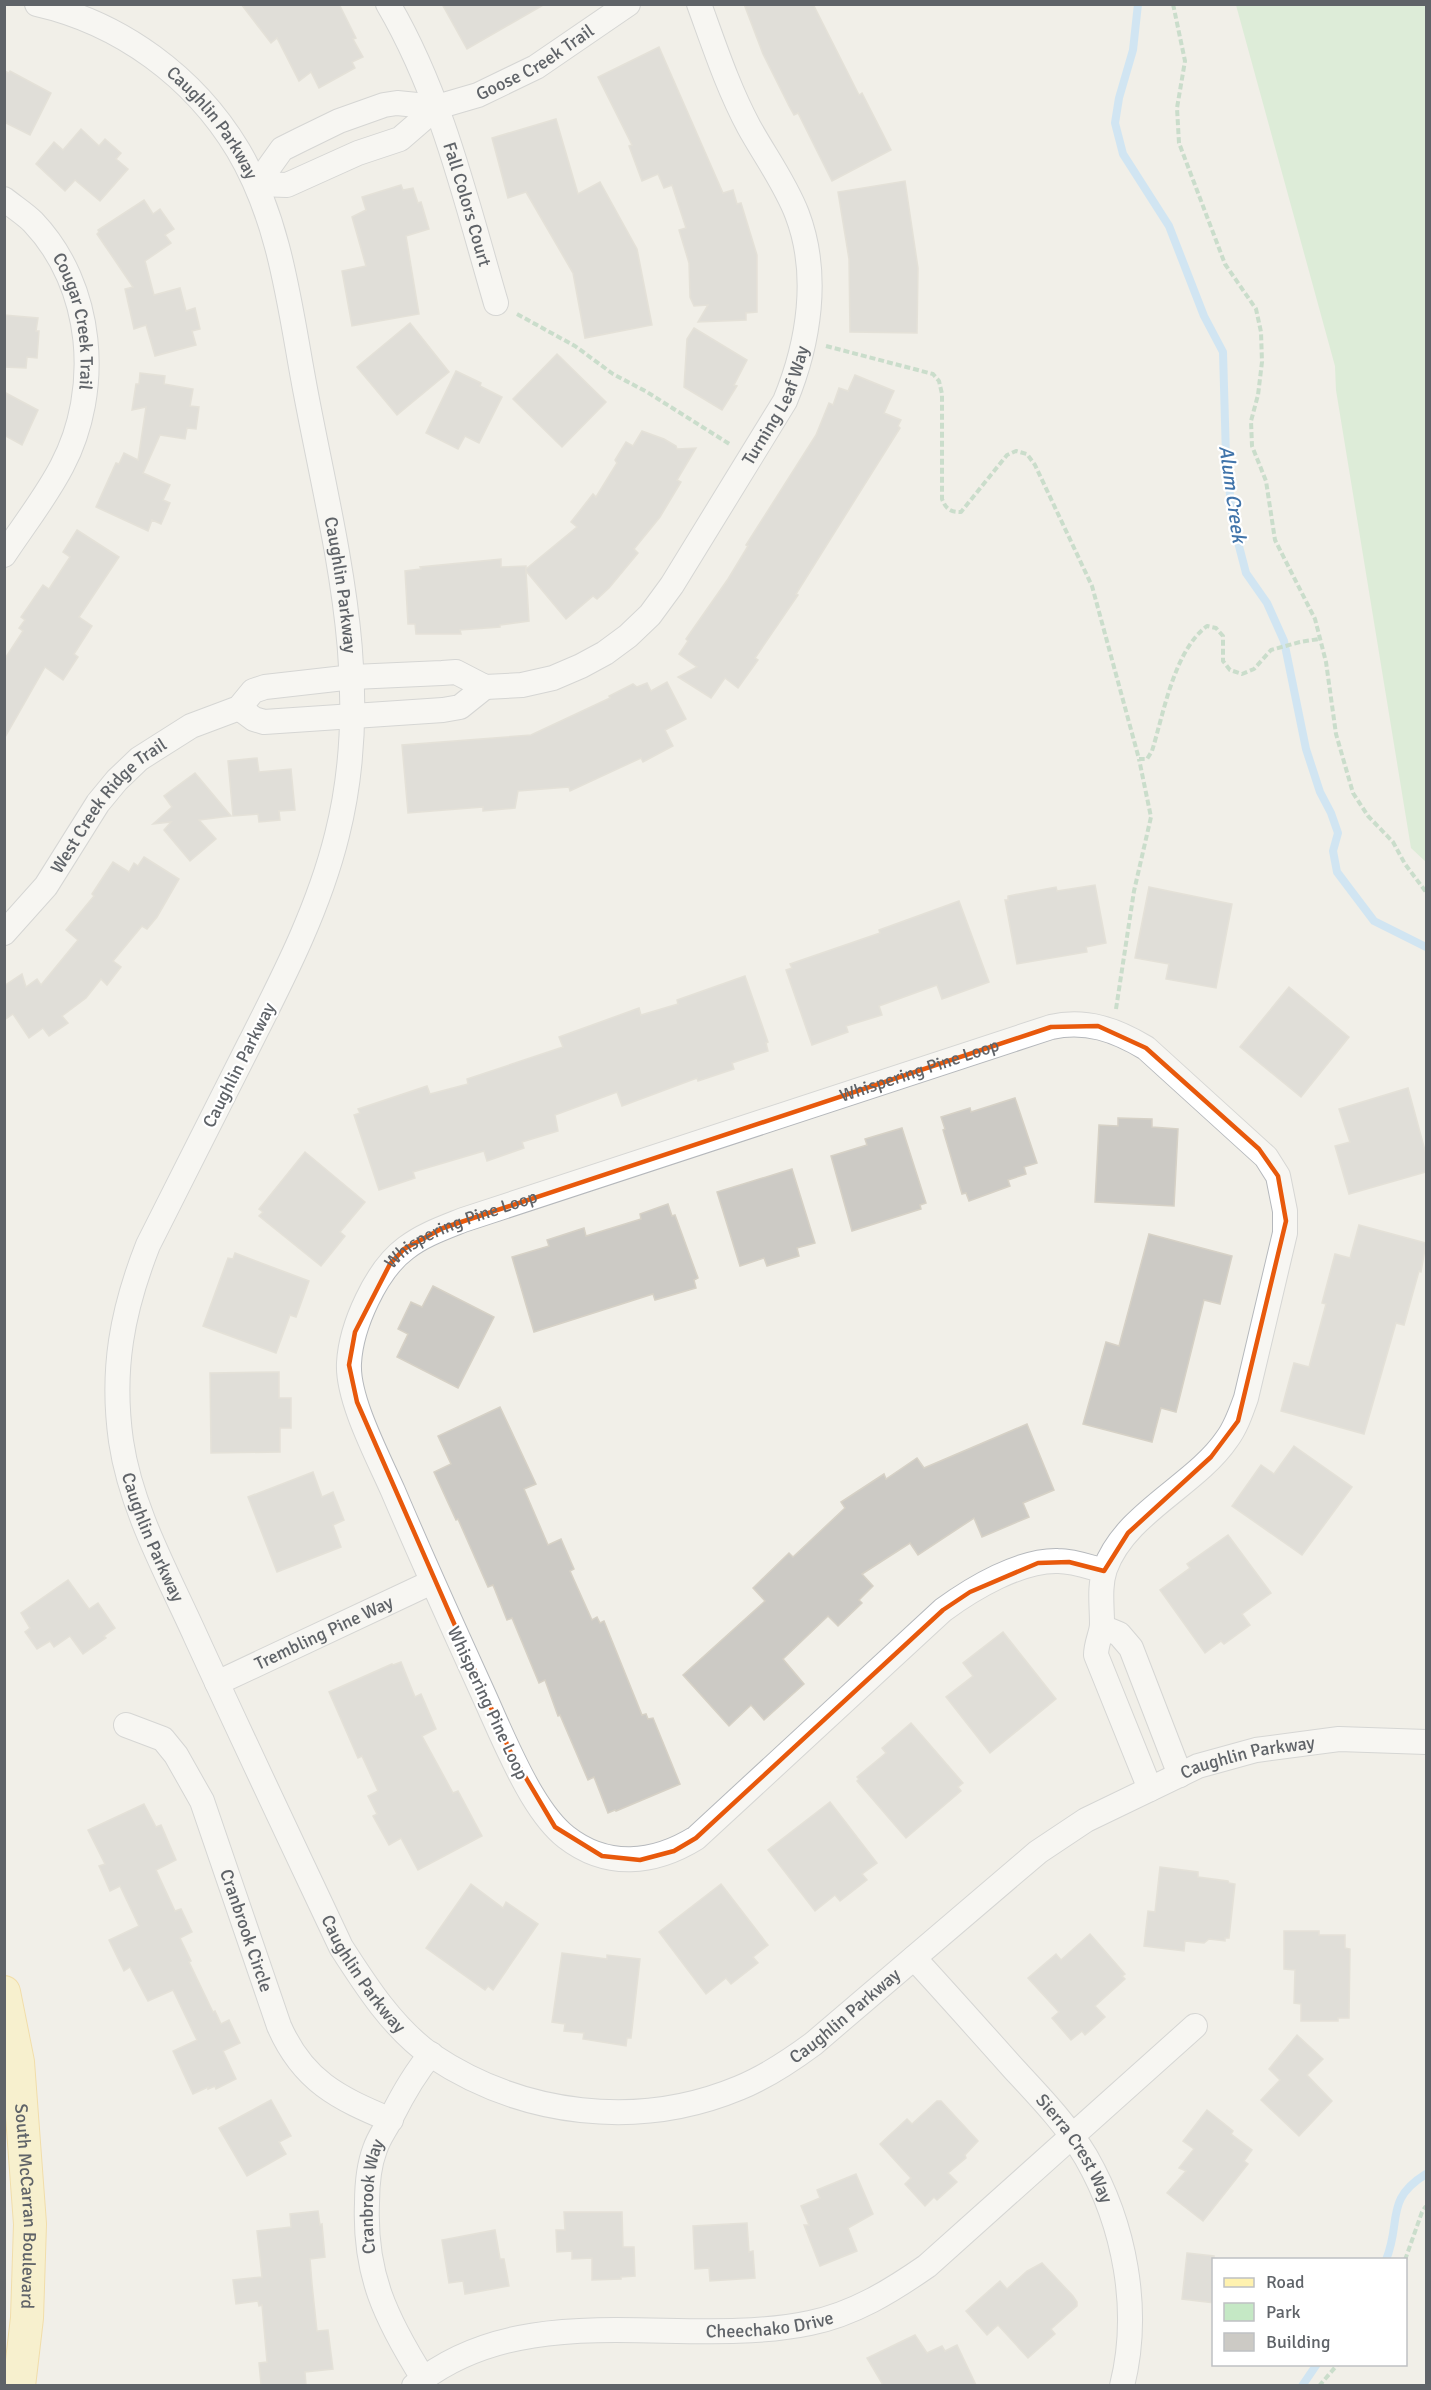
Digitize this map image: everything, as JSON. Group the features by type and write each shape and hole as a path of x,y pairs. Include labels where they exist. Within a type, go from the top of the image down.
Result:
{"main road":[{"name":"South McCarran Boulevard","path":"4,1992 18,2062 30,2224 27,2318 19,2385"}],"street":[{"name":"Caughlin Parkway","path":"38,4 63,10 99,24 135,44 164,65 195,94 216,118 237,148 257,184 277,243 346,600 354,716 351,754 338,833 311,914 281,981 148,1245 135,1279 122,1328 118,1371 118,1408 129,1478 161,1560 341,1947 385,2011 431,2054 496,2089 533,2102 572,2110 617,2113 663,2110 702,2102 741,2088 779,2068 813,2044 1038,1852 1086,1820 1198,1766 1256,1750 1310,1742 1366,1738 1426,1742"},
{"name":"Fall Colors Court","path":"388,4 420,63 437,107 496,303"},
{"name":"Goose Creek Trail","path":"437,107 478,95 508,82 558,53 628,4"},
{"name":"Turning Leaf Way","path":"485,687 522,685 553,678 605,653 650,615 672,585 774,421 796,373 805,341 809,311 809,275 805,242 798,216 784,186 749,127 734,95 699,4"},
{"path":"257,184 282,150 339,121 366,110 397,103 437,107"},
{"path":"257,184 287,185 358,153 400,139 437,107"},
{"name":"Cougar Creek Trail","path":"4,199 33,222 56,252 73,287 83,320 88,358 86,396 77,432 62,467 4,555"},
{"path":"239,708 254,719 264,722 460,707 485,687 456,672 353,677"},
{"name":"West Creek Ridge Trail","path":"4,933 46,886 98,803 139,759 164,741 191,726 239,708 253,691 265,687 353,677"},
{"name":"Whispering Pine Loop","path":"1104,1571 1069,1562 1038,1563 999,1577 970,1592 943,1610 696,1838 674,1851 640,1860 622,1860 602,1856 577,1845 564,1836 543,1813 510,1751 432,1582 365,1425 350,1375 351,1345 365,1306 390,1264 404,1249 422,1237 463,1220 1050,1027 1074,1024 1110,1030 1146,1048 1259,1149 1273,1166 1278,1176 1286,1221 1280,1259 1246,1398 1238,1421 1227,1440 1211,1457 1128,1533 1109,1558 1104,1571 1101,1599 1102,1627 1098,1637 1096,1655 1150,1790"},
{"name":"Trembling Pine Way","path":"217,1683 432,1582"},
{"path":"1102,1627 1119,1634 1131,1648 1180,1775"},
{"name":"Cranbrook Circle","path":"126,1725 163,1739 183,1766 202,1801 279,2026 293,2054 306,2071 327,2089 391,2120"},
{"name":"Sierra Crest Way","path":"914,1958 1051,2110 1086,2158 1106,2197 1122,2244 1129,2288 1130,2327 1122,2385"},
{"name":"Cheechako Drive","path":"418,2382 456,2359 494,2344 530,2335 569,2331 770,2329 811,2323 853,2310 892,2290 927,2266 1195,2026"},
{"name":"Cranbrook Way","path":"418,2382 381,2300 371,2265 366,2225 367,2187 374,2149 411,2079 431,2054"}],"path":[{"path":"1173,4 1185,61 1177,108 1179,143 1225,264 1256,309 1261,332 1262,362 1258,395 1251,421 1252,446 1266,481 1275,540 1315,619 1326,662 1336,734 1353,793 1368,816 1393,842 1405,864 1426,892"},
{"path":"496,303 575,346 613,374 647,392 732,446"},
{"path":"805,341 933,374 939,381 942,394 942,499 945,508 952,512 961,512 1007,455 1016,451 1027,454 1035,465 1092,586 1139,759 1151,817 1134,891 1122,979 1110,1030"},
{"path":"1139,759 1147,759 1152,751 1179,664 1197,634 1206,626 1216,628 1223,636 1223,661 1230,670 1242,674 1254,669 1272,650 1319,639"},
{"path":"1405,2258 1426,2206"},
{"path":"1319,2385 1336,2366"}],"highlighted area":[{"path":"1098,1026 1146,1048 1259,1149 1278,1176 1286,1221 1238,1421 1211,1457 1128,1533 1104,1571 1069,1562 1038,1563 970,1592 943,1610 696,1838 674,1851 640,1860 602,1856 555,1827 510,1751 357,1402 349,1365 355,1332 390,1264 404,1249 443,1228 1051,1027"}],"green space":[{"path":"1236,5 1426,5 1426,862 1411,848 1336,390 1335,366"}],"building":[{"path":"241,4 339,4 363,57 352,62 355,68 319,88 311,72 299,81 277,38 271,43"},
{"path":"442,4 545,4 467,49"},
{"path":"744,4 813,4 859,95 862,93 891,150 832,181 798,113 794,115 763,54"},
{"path":"659,47 723,193 733,190 737,204 741,203 757,255 757,312 746,313 746,320 698,322 708,305 694,306 690,297 689,263 679,230 686,228 672,185 664,188 658,174 642,181 629,146 632,145 598,77"},
{"path":"4,71 9,73 10,71 51,93 30,135 4,122"},
{"path":"556,119 578,194 600,182 637,249 652,325 585,338 573,273 526,192 508,198 492,138"},
{"path":"81,129 99,146 105,139 121,153 116,159 128,169 100,201 75,180 65,191 36,164 54,142 63,150"},
{"path":"905,181 918,268 917,333 850,332 849,259 838,192"},
{"path":"401,185 403,190 413,188 418,203 421,202 429,229 406,236 419,314 352,326 342,271 366,266 352,217 366,210 362,197"},
{"path":"144,200 153,214 160,209 174,229 165,235 171,243 145,261 154,295 180,288 186,311 195,308 200,329 192,331 196,345 155,356 146,325 134,329 125,289 133,287 97,234 98,230"},
{"path":"4,315 38,318 37,358 27,357 26,368 4,367"},
{"path":"410,323 449,372 397,415 357,367"},
{"path":"694,328 747,360 734,385 737,386 722,410 684,387 687,339"},
{"path":"557,354 606,402 562,447 513,399"},
{"path":"456,371 481,383 480,386 502,397 479,443 465,436 458,449 426,433"},
{"path":"140,373 165,376 164,384 193,389 190,406 199,407 196,429 187,428 185,439 160,435 143,473 170,485 163,500 170,503 161,524 152,520 148,531 96,507 116,463 119,464 124,453 138,460 146,407 132,410"},
{"path":"855,375 894,391 884,413 901,420 898,426 900,428 796,594 798,595 755,658 758,660 738,688 725,678 711,698 678,677 697,667 679,654 688,641 686,639 728,579 748,546 746,545 816,435 829,403 833,405 839,388 848,391"},
{"path":"4,392 38,410 22,445 4,435"},
{"path":"642,431 664,439 677,449 696,448 677,480 681,482 660,517 634,549 638,553 597,599 593,596 566,619 526,571 529,621 500,625 500,627 460,630 461,634 416,634 415,624 408,624 405,571 421,569 420,567 501,559 501,567 526,566 526,569 577,527 571,522 593,494 596,497 617,463 615,460 626,442 633,446"},
{"path":"77,530 119,557 79,617 92,626 74,654 78,657 63,680 45,667 4,739 4,660 23,631 19,628 25,620 21,617 43,585 49,589 70,557 63,552"},
{"path":"667,682 686,719 665,730 673,746 643,762 641,758 570,791 569,787 518,791 515,808 483,811 483,807 408,813 402,745 531,735 610,698 609,696 633,684 637,687 647,683 651,691"},
{"path":"257,758 259,772 291,769 295,810 279,811 280,820 259,822 258,814 233,816 228,761"},
{"path":"195,773 231,816 199,820 216,839 190,861 164,830 171,822 153,824 172,807 164,796"},
{"path":"144,857 179,879 157,917 147,929 142,926 113,961 121,967 107,985 101,979 86,998 62,1016 68,1023 49,1036 43,1028 29,1038 13,1014 4,1020 4,986 22,974 26,987 37,979 41,985 78,940 66,930 94,896 92,894 113,862 129,872 134,863 138,866"},
{"path":"1095,885 1106,943 1086,947 1087,952 1017,964 1005,900 1008,900 1008,896 1056,887 1057,891"},
{"path":"1149,887 1232,904 1216,988 1166,979 1169,964 1135,958"},
{"path":"959,901 989,982 942,999 937,985 879,1006 882,1015 846,1026 848,1032 812,1045 786,970 792,968 790,964 880,933 879,930"},
{"path":"745,976 768,1042 766,1043 768,1051 732,1063 734,1069 698,1081 697,1078 622,1106 617,1092 555,1115 558,1131 522,1142 524,1148 487,1161 484,1151 413,1172 415,1178 379,1190 354,1115 360,1113 358,1109 427,1086 430,1094 468,1084 467,1079 563,1047 559,1037 639,1008 641,1015 678,1004 677,1000"},
{"path":"1289,987 1349,1037 1301,1097 1240,1047"},
{"path":"1408,1088 1426,1154 1426,1172 1349,1194 1335,1146 1350,1142 1339,1109"},
{"path":"1015,1098 1037,1163 1024,1167 1026,1174 1008,1180 1010,1186 969,1201 966,1193 962,1194 941,1117 970,1108 971,1112"},
{"path":"1118,1118 1152,1119 1152,1127 1178,1129 1174,1206 1095,1202 1099,1125 1118,1126"},
{"path":"902,1128 926,1203 920,1205 921,1209 852,1231 831,1156 867,1145 865,1139"},
{"path":"305,1152 365,1202 340,1232 345,1236 321,1266 259,1216 263,1212 259,1209"},
{"path":"792,1169 815,1243 797,1248 799,1256 767,1266 764,1258 740,1266 717,1192"},
{"path":"668,1204 672,1216 675,1215 698,1278 694,1280 696,1288 655,1300 653,1294 534,1332 512,1257 549,1246 547,1240 584,1228 586,1236 641,1219 640,1214"},
{"path":"1359,1225 1426,1243 1421,1272 1419,1271 1404,1325 1396,1323 1364,1434 1281,1411 1294,1363 1309,1367 1326,1304 1322,1303 1335,1254 1350,1258"},
{"path":"1149,1234 1232,1256 1220,1304 1204,1300 1176,1412 1161,1408 1152,1442 1083,1424 1106,1342 1119,1346"},
{"path":"235,1253 309,1281 296,1317 290,1315 276,1353 203,1326 228,1258 233,1259"},
{"path":"433,1286 494,1317 458,1388 397,1357 408,1334 398,1329 411,1302 422,1307"},
{"path":"279,1372 279,1398 291,1398 291,1428 280,1428 280,1452 211,1453 210,1373"},
{"path":"500,1407 536,1484 524,1489 548,1545 561,1539 574,1569 570,1571 592,1620 597,1617 600,1623 604,1621 642,1715 646,1714 648,1719 653,1718 680,1784 616,1811 608,1813 594,1777 588,1780 560,1715 558,1716 545,1680 539,1683 512,1618 507,1620 493,1585 488,1587 434,1472 451,1464 438,1436"},
{"path":"1027,1424 1054,1490 1023,1503 1029,1517 982,1537 974,1518 918,1555 910,1543 862,1574 873,1586 859,1600 862,1603 838,1626 828,1616 783,1659 804,1684 764,1720 751,1705 729,1726 683,1675 765,1601 753,1588 789,1553 793,1557 845,1508 841,1502 884,1474 886,1479 917,1458 924,1468"},
{"path":"1294,1446 1352,1487 1302,1555 1232,1506 1261,1465 1274,1474"},
{"path":"313,1472 322,1497 333,1492 344,1520 333,1525 341,1547 277,1572 248,1497"},
{"path":"1228,1535 1271,1593 1242,1614 1250,1625 1224,1644 1221,1641 1205,1653 1160,1590 1190,1568 1187,1564"},
{"path":"68,1580 89,1609 98,1603 115,1628 104,1636 106,1638 83,1654 70,1636 54,1647 50,1641 37,1649 25,1632 30,1628 21,1613"},
{"path":"1003,1632 1056,1699 990,1753 946,1697 973,1676 963,1663"},
{"path":"401,1662 415,1697 421,1694 436,1729 422,1736 453,1793 458,1791 482,1836 418,1870 401,1838 389,1845 373,1816 377,1814 368,1796 378,1791 362,1756 358,1758 329,1692"},
{"path":"911,1723 963,1783 958,1787 961,1791 906,1838 857,1781 859,1779 857,1777 886,1753 882,1748"},
{"path":"830,1802 877,1863 862,1874 867,1880 840,1901 835,1895 815,1911 768,1850"},
{"path":"144,1804 156,1827 161,1825 176,1860 156,1870 175,1911 181,1909 192,1932 180,1938 191,1961 189,1962 213,2012 215,2011 221,2024 229,2020 240,2043 223,2051 236,2079 216,2089 215,2086 208,2089 208,2087 193,2094 173,2051 197,2040 173,1990 148,2001 130,1967 124,1971 109,1940 139,1926 120,1886 110,1891 99,1866 105,1864 88,1830"},
{"path":"1160,1867 1198,1872 1198,1877 1235,1884 1229,1938 1225,1938 1225,1941 1209,1939 1204,1943 1185,1941 1184,1951 1144,1946 1148,1911 1155,1912"},
{"path":"471,1884 503,1908 506,1902 538,1924 493,1990 488,1986 485,1990 426,1948"},
{"path":"721,1884 768,1945 753,1957 758,1963 731,1984 726,1978 706,1994 659,1932"},
{"path":"1284,1931 1319,1931 1319,1935 1345,1935 1345,1948 1350,1949 1349,2018 1338,2018 1338,2021 1301,2021 1301,2004 1294,2003 1295,1970 1284,1969"},
{"path":"1090,1934 1125,1974 1122,1976 1125,1979 1095,2006 1105,2017 1085,2035 1082,2031 1071,2040 1052,2018 1059,2012 1028,1978 1056,1954 1061,1960"},
{"path":"562,1953 607,1959 607,1955 640,1959 631,2038 627,2038 626,2046 583,2039 584,2033 564,2031 565,2024 552,2022"},
{"path":"1297,2035 1323,2059 1307,2075 1332,2101 1299,2136 1261,2100 1280,2080 1269,2069"},
{"path":"271,2100 291,2136 279,2142 286,2154 247,2176 219,2128"},
{"path":"937,2101 941,2101 978,2141 965,2155 966,2158 948,2173 957,2182 937,2200 934,2197 925,2206 905,2184 911,2178 880,2144 907,2119 912,2124"},
{"path":"1207,2110 1233,2131 1231,2134 1252,2150 1244,2161 1248,2164 1203,2221 1167,2193 1186,2171 1179,2168 1194,2149 1183,2141"},
{"path":"856,2174 873,2214 848,2228 857,2251 820,2266 804,2225 809,2225 801,2206 820,2198 817,2190"},
{"path":"318,2211 320,2225 322,2224 325,2257 310,2259 312,2284 317,2331 328,2330 333,2369 305,2372 306,2385 261,2385 259,2363 267,2362 262,2305 259,2306 258,2301 236,2304 233,2280 262,2277 257,2231 291,2227 290,2214"},
{"path":"564,2212 622,2212 623,2247 634,2247 635,2276 592,2280 592,2258 572,2259 572,2251 557,2252 556,2230 565,2230"},
{"path":"747,2223 749,2252 753,2251 755,2278 710,2281 709,2268 695,2269 693,2226"},
{"path":"495,2230 500,2259 504,2259 509,2286 465,2294 463,2281 449,2283 442,2240"},
{"path":"1187,2253 1214,2256 1212,2258 1212,2303 1182,2299"},
{"path":"1042,2263 1073,2296 1077,2306 1051,2329 1055,2334 1028,2358 998,2325 987,2335 966,2311 1000,2281 1007,2289 1027,2271"},
{"path":"915,2335 927,2353 942,2346 945,2351 957,2345 976,2385 883,2385 867,2358"}],"waterway":[{"name":"Alum Creek","path":"1138,4 1133,50 1119,98 1115,123 1123,154 1169,226 1204,316 1223,352 1226,457 1233,523 1246,573 1267,603 1284,641 1306,749 1320,792 1338,833 1333,851 1337,872 1374,921 1426,947"},
{"path":"1387,2258 1399,2202 1404,2193 1426,2174"},
{"path":"1302,2386 1316,2366"}]}
